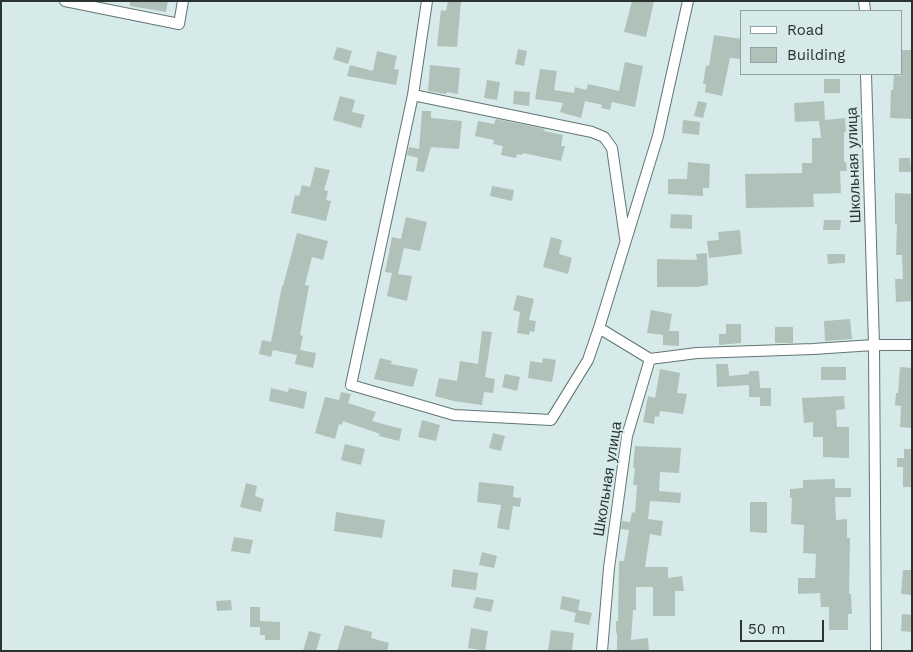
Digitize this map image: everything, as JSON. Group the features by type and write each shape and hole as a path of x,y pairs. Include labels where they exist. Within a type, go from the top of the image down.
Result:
{"street":[{"path":"65,1 178,24 183,1"},
{"path":"427,1 413,95 351,385 454,415 551,420 588,360 600,328 658,136 688,1"},
{"name":"Школьная улица","path":"866,75 874,345 876,651"},
{"path":"413,95 592,132 604,137 612,148 626,242"},
{"path":"600,328 650,360 697,353 912,345"},
{"name":"Школьная улица","path":"602,651 609,568 628,436 650,360"}],"building":[{"path":"130,1 168,1 166,12 130,6"},
{"path":"448,1 461,1 457,47 437,46 441,10 446,11"},
{"path":"632,1 654,1 646,37 624,32"},
{"path":"714,35 740,39 740,59 730,58 722,96 705,92 706,84 703,84 706,65 709,66"},
{"path":"337,47 352,51 348,64 333,59"},
{"path":"518,49 527,51 524,66 515,64"},
{"path":"903,50 912,50 912,119 890,118 891,90 893,90 894,75 902,76"},
{"path":"377,51 397,56 394,69 399,70 396,85 347,76 350,65 373,71"},
{"path":"625,62 643,66 635,107 612,102 610,110 601,108 602,105 585,101 581,118 560,112 563,103 535,99 540,69 557,71 554,90 574,93 575,87 586,90 588,84 619,91"},
{"path":"430,65 460,68 458,94 428,91"},
{"path":"824,79 840,79 840,93 824,93"},
{"path":"487,80 500,82 497,100 484,98"},
{"path":"514,91 530,92 529,106 513,104"},
{"path":"340,96 355,100 352,112 365,115 361,128 333,120"},
{"path":"698,101 707,103 703,118 694,116"},
{"path":"824,101 825,120 845,118 844,162 846,162 847,171 840,171 841,193 813,194 814,207 746,208 745,174 802,173 802,163 812,163 812,138 821,138 819,121 795,122 794,103"},
{"path":"422,111 431,111 431,118 462,121 459,149 431,147 424,172 416,171 418,158 407,155 409,147 419,149"},
{"path":"496,119 545,129 544,131 563,135 561,146 565,146 561,161 523,153 522,155 517,154 516,158 501,155 503,146 493,144 494,140 475,136 478,121 494,124"},
{"path":"683,120 700,122 699,135 682,133"},
{"path":"899,158 910,158 911,172 899,172"},
{"path":"688,162 710,164 709,188 703,188 703,196 668,194 668,179 687,179"},
{"path":"315,167 330,170 324,190 328,191 326,200 331,201 326,221 291,213 295,195 299,196 302,185 310,187"},
{"path":"492,186 514,190 512,201 490,196"},
{"path":"895,193 912,194 912,301 896,302 895,279 903,279 902,255 896,255"},
{"path":"671,214 692,215 692,229 670,228"},
{"path":"406,217 427,222 420,251 404,248 398,274 412,276 407,301 387,296 392,273 385,272 392,237 401,239"},
{"path":"824,220 841,220 840,230 823,230"},
{"path":"740,230 742,254 709,258 707,241 719,240 718,232"},
{"path":"297,233 328,241 323,260 312,257 305,285 309,286 300,335 303,336 300,350 316,353 313,368 295,364 297,355 273,350 271,357 259,354 262,340 271,342 282,286"},
{"path":"551,237 562,240 559,254 572,258 568,274 543,267"},
{"path":"707,253 708,285 697,287 657,287 657,259 697,260 696,254"},
{"path":"827,254 845,254 845,263 828,264"},
{"path":"517,295 534,299 529,320 536,321 534,332 530,331 529,335 517,333 520,312 513,310"},
{"path":"651,310 672,314 669,331 679,331 679,346 663,345 663,335 647,333"},
{"path":"850,319 852,339 825,341 824,321"},
{"path":"726,324 741,324 741,343 719,345 719,334 726,334"},
{"path":"775,327 793,327 793,343 775,343"},
{"path":"482,331 492,332 485,377 495,379 493,393 484,392 482,405 435,396 439,378 457,381 460,361 478,364"},
{"path":"380,358 392,361 391,364 418,369 413,387 374,379"},
{"path":"543,358 556,360 552,382 528,378 530,361 542,363"},
{"path":"716,364 728,364 729,376 749,374 749,371 759,371 760,388 771,388 771,406 760,406 760,397 749,397 749,385 717,387"},
{"path":"821,367 846,367 846,380 821,380"},
{"path":"900,367 912,368 912,428 900,427 901,406 895,405"},
{"path":"660,369 680,373 677,393 687,394 683,414 660,411 659,417 655,416 654,424 643,422 648,396 655,398"},
{"path":"505,374 520,377 517,391 502,387"},
{"path":"271,388 288,392 289,388 307,392 304,409 269,401"},
{"path":"341,392 351,394 348,403 376,412 372,421 402,429 399,441 379,436 380,434 343,421 342,425 339,424 335,439 315,433 325,397 339,400"},
{"path":"844,396 845,409 836,410 837,427 849,427 849,458 823,457 823,437 813,437 813,422 804,423 802,398"},
{"path":"422,420 440,425 436,441 418,437"},
{"path":"493,433 505,436 501,451 489,448"},
{"path":"345,444 365,449 361,465 341,460"},
{"path":"635,446 681,448 679,473 660,472 659,491 681,493 680,503 650,501 648,519 663,521 661,536 650,534 645,567 668,567 668,578 682,576 684,591 675,591 675,616 653,616 653,587 636,587 636,610 633,610 631,640 648,638 649,651 617,651 616,621 618,621 619,561 624,561 629,530 621,529 622,521 630,522 632,512 635,513 637,485 633,485 635,468 633,468"},
{"path":"904,449 912,449 912,487 903,487 903,467 897,467 897,458 904,458"},
{"path":"835,479 835,488 851,488 851,497 835,497 836,520 847,519 847,538 850,538 849,594 851,594 852,614 848,614 848,630 829,630 829,607 821,607 820,593 798,594 798,578 815,578 816,554 803,553 804,525 791,524 792,498 790,498 790,489 803,488 803,480"},
{"path":"479,482 514,486 513,497 521,498 520,507 513,506 509,530 497,528 501,505 477,502"},
{"path":"246,483 257,486 255,496 264,499 261,512 240,507"},
{"path":"750,502 767,502 767,533 750,532"},
{"path":"336,512 385,520 382,538 334,531"},
{"path":"234,537 253,540 250,554 231,551"},
{"path":"482,552 497,556 494,568 479,565"},
{"path":"453,569 478,573 476,590 451,587"},
{"path":"903,570 912,570 912,595 901,594"},
{"path":"562,596 580,600 578,610 592,613 589,625 574,622 576,613 560,609"},
{"path":"476,597 494,600 491,612 473,608"},
{"path":"231,600 232,610 217,611 216,601"},
{"path":"250,607 260,607 260,621 280,622 280,640 265,640 265,635 260,635 260,627 250,627"},
{"path":"902,614 912,615 912,632 901,631"},
{"path":"345,625 372,632 371,638 389,643 387,651 337,651"},
{"path":"471,628 488,631 485,651 468,648"},
{"path":"551,630 574,633 572,651 548,651"},
{"path":"309,631 321,634 316,651 303,651"}]}
